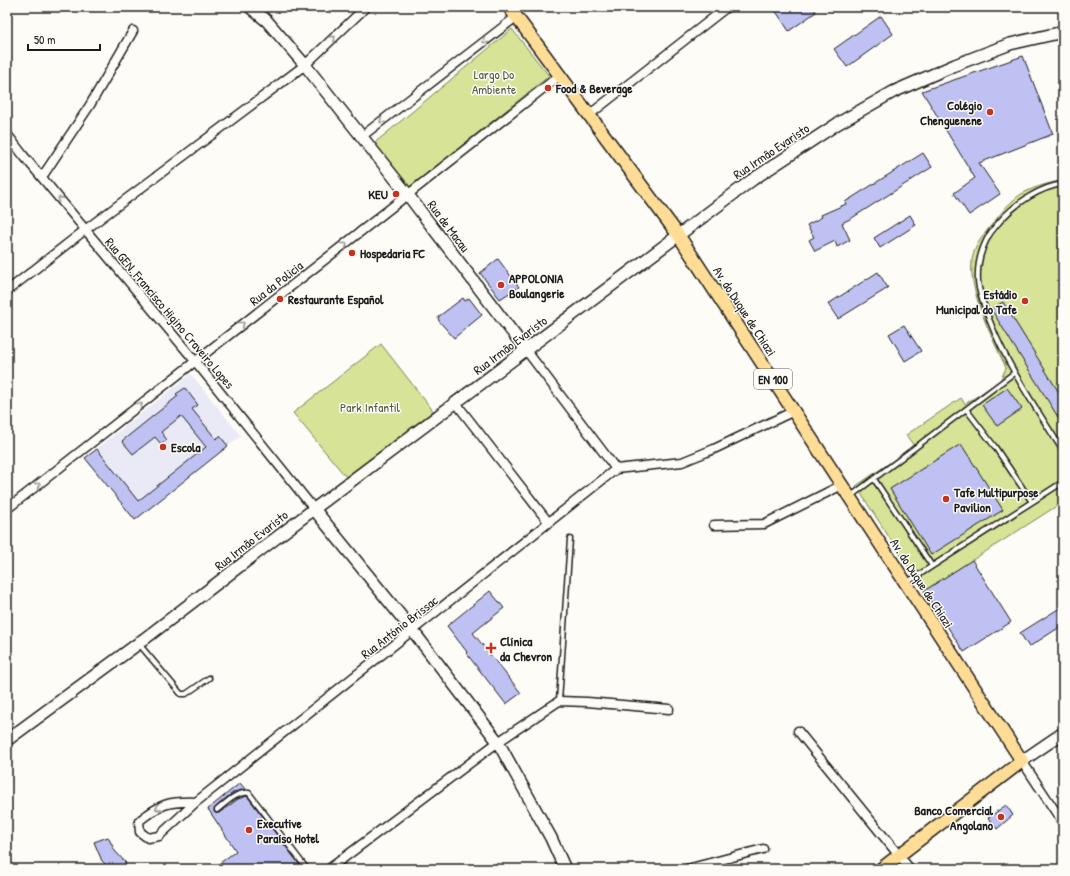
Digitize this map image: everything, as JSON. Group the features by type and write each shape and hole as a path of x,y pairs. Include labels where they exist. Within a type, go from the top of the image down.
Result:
{"main road":[{"name":"Av. do Duque de Chiazi","path":"512,12 679,236 1022,761"},
{"path":"881,869 1022,761"}],"street":[{"name":"Rua de Macau","path":"250,7 267,21 305,65 408,196 616,469"},
{"path":"7,291 85,230 305,65 366,7"},
{"path":"589,115 727,7"},
{"path":"361,137 512,12"},
{"path":"42,177 90,105 133,31"},
{"name":"Rua Irmão Evaristo","path":"7,740 139,644 314,509 752,180 837,124 893,92 955,65 1010,44 1063,32"},
{"name":"Rua da Policia","path":"7,509 560,76"},
{"name":"Rua GEN. Francisco Higino Craveiro Lopes","path":"7,134 195,361 314,509"},
{"path":"456,403 549,523"},
{"path":"616,469 682,462 722,446 794,411"},
{"name":"Rua António Brissac","path":"196,802 181,802 162,805 150,812 139,822 140,832 148,838 159,836 196,802 616,469"},
{"path":"714,525 764,524 842,485"},
{"path":"314,509 413,631 498,742 551,838 565,869"},
{"path":"329,869 498,742 559,701 669,709"},
{"path":"798,731 910,869"},
{"path":"1063,733 1022,761 1063,823"},
{"path":"687,869 763,849"}],"lane":[{"path":"1063,184 1052,185 1025,199 1006,214 989,236 980,257 978,280 981,298 996,337 1014,373 1063,451"},
{"path":"849,497 1014,373"},
{"path":"966,409 996,448 1032,502"},
{"path":"874,479 932,566"},
{"path":"906,583 1063,482"},
{"path":"559,701 570,539"},
{"path":"139,644 181,694 186,694 209,678"},
{"path":"216,810 239,793 249,793 307,869"}],"shaded area":[{"name":"Escola","path":"191,374 241,436 135,520 85,458"}],"green space":[{"name":"Largo Do Ambiente","path":"512,29 549,76 409,188 372,145"},
{"path":"1063,180 1063,502 924,591 856,486 914,446 906,435 961,398 965,404 1000,381 1006,368 987,327 976,295 972,265 974,252 986,232 1017,197 1033,188"},
{"name":"Park Infantil","path":"381,344 434,412 346,477 293,413"}],"building":[{"path":"773,7 812,7 816,12 789,31"},
{"path":"881,16 893,34 847,67 834,49"},
{"name":"Colégio Chenguenene","path":"1023,56 1053,134 979,163 1000,194 969,215 954,193 975,178 922,91"},
{"path":"923,153 932,167 842,223 850,240 837,247 835,241 815,251 809,240 814,237 807,225 822,217 821,215 846,204 845,202"},
{"path":"910,215 916,225 880,248 874,238"},
{"path":"498,259 519,287 500,299 480,273"},
{"path":"878,272 888,288 838,319 828,304"},
{"path":"463,298 465,301 469,298 482,315 454,338 439,321 438,317"},
{"path":"1003,302 1063,399 1063,425 991,309"},
{"path":"904,325 921,351 905,361 889,334"},
{"path":"185,388 198,405 192,409 216,439 220,436 228,446 135,520 85,458 97,449 138,501 206,447 181,416 161,432 167,440 161,444 155,437 133,454 122,441 178,396 176,394"},
{"path":"1007,388 1022,409 997,426 982,405"},
{"name":"Tafe Multipurpose Pavilion","path":"961,444 1003,510 931,555 890,489"},
{"path":"972,560 1011,622 964,652 924,591"},
{"path":"490,591 504,608 473,633 521,693 506,704 447,626"},
{"path":"1063,606 1063,625 1029,647 1020,633"},
{"name":"Executive Paraíso Hotel","path":"240,783 245,789 234,792 215,808 214,812 219,813 238,799 247,796 303,869 212,869 236,851 208,809"},
{"name":"Banco Comercial Angolano","path":"1006,805 1013,815 997,829 988,818"},
{"path":"108,837 115,851 126,863 121,869 110,869 102,861 94,842"}],"place":[{"name":"Food & Beverage","path":"548,88"},
{"name":"Colégio Chenguenene","path":"990,112"},
{"name":"KEU","path":"396,194"},
{"name":"Hospedaria FC","path":"352,253"},
{"name":"APPOLONIA Boulangerie","path":"501,285"},
{"name":"Restaurante Español","path":"280,299"},
{"name":"Estádio Municipal do Tafe","path":"1025,301"},
{"name":"Escola","path":"163,447"},
{"name":"Tafe Multipurpose Pavilion","path":"946,499"},
{"name":"Clínica da Chevron","path":"491,648"},
{"name":"Banco Comercial Angolano","path":"1001,817"},
{"name":"Executive Paraíso Hotel","path":"249,830"}]}
